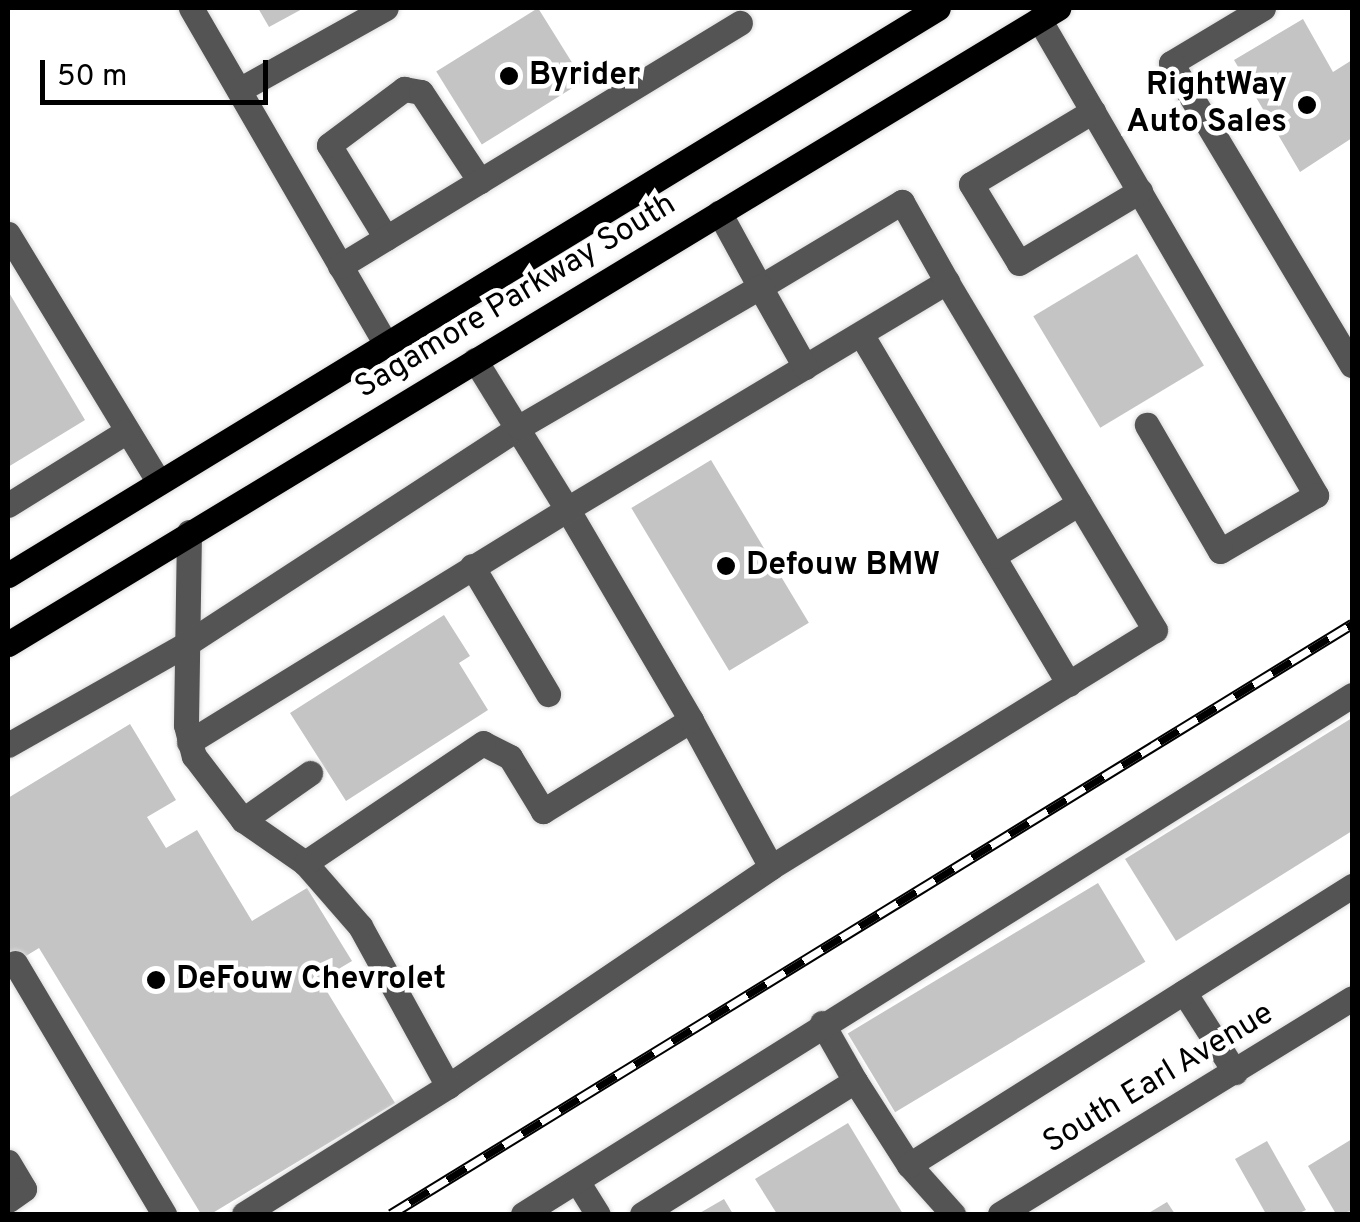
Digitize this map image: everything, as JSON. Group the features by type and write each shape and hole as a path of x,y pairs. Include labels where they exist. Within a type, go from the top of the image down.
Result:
{"main road":[{"name":"Sagamore Parkway South","path":"8,574 938,8"},
{"name":"Sagamore Parkway South","path":"8,644 1048,13"}],"street":[{"path":"191,8 386,344"},
{"path":"239,90 386,8"},
{"path":"1263,8 1171,63 1352,365"},
{"path":"1048,13 1093,111 1316,494 1220,551 1147,425"},
{"path":"340,266 740,23"},
{"path":"386,238 329,145 404,89 421,92 480,181"},
{"path":"1093,111 971,184 1019,263 1140,191"},
{"path":"8,745 188,644 519,426 902,202 1155,630 771,867 448,1086 244,1214"},
{"path":"719,212 805,367"},
{"path":"8,234 158,482"},
{"path":"189,742 472,566 947,282"},
{"path":"861,334 1070,684"},
{"path":"476,360 692,720 771,867"},
{"path":"8,504 128,431"},
{"path":"993,556 1079,503"},
{"path":"189,532 189,742 204,772 243,820 305,863 360,926 448,1086"},
{"path":"472,566 548,694"},
{"path":"523,1214 822,1023 1352,695"},
{"path":"305,863 484,743 510,757 543,811 692,720"},
{"path":"243,820 310,773"},
{"path":"910,1165 1352,886"},
{"path":"17,978 164,1214"},
{"path":"1184,992 1235,1072"},
{"name":"South Earl Avenue","path":"1000,1214 1352,998"},
{"path":"822,1023 910,1165 953,1214"},
{"path":"642,1214 855,1081"},
{"path":"8,1162 24,1189 8,1200"},
{"path":"577,1181 598,1214"}],"building":[{"path":"258,8 304,8 269,27"},
{"name":"Byrider","path":"538,8 584,81 482,145 436,72"},
{"name":"RightWay Auto Sales","path":"1303,19 1333,72 1352,60 1352,138 1300,172 1234,60"},
{"path":"1137,254 1204,365 1100,428 1033,316"},
{"path":"8,291 85,420 8,467"},
{"path":"711,460 809,623 729,671 631,508"},
{"path":"444,615 470,656 459,663 488,710 346,801 290,713"},
{"path":"1352,718 1352,831 1176,941 1125,859"},
{"path":"130,724 176,800 147,817 166,848 197,830 252,921 307,888 352,961 320,980 395,1103 211,1214 201,1214 39,948 8,967 8,798"},
{"path":"1098,883 1145,962 895,1112 848,1033"},
{"path":"848,1123 903,1214 777,1214 755,1179"},
{"path":"1352,1139 1352,1211 1336,1214 1308,1166"},
{"path":"1267,1141 1306,1210 1297,1214 1266,1214 1235,1159"},
{"path":"724,1199 733,1214 698,1214"},
{"path":"1167,1202 1175,1214 1147,1214"}],"railway":[{"path":"391,1214 1352,624"}],"place":[{"name":"Byrider","path":"509,76"},
{"name":"RightWay Auto Sales","path":"1307,105"},
{"name":"Defouw BMW","path":"726,566"},
{"name":"DeFouw Chevrolet","path":"156,980"}]}
